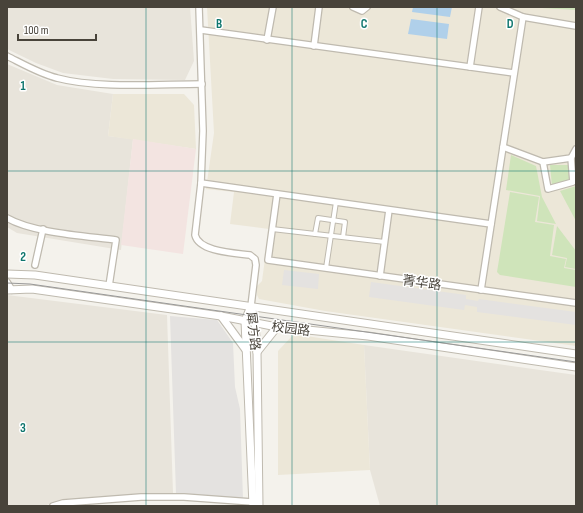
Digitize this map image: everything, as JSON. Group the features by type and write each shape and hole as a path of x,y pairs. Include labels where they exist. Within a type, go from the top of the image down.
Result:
{"street":[{"path":"199,7 202,84 201,183 195,235 198,241 207,248 250,255 256,263 251,306"},
{"path":"267,40 273,7"},
{"path":"314,46 319,7"},
{"path":"353,7 362,11 367,7"},
{"path":"470,67 479,7"},
{"path":"500,7 523,17 576,26"},
{"path":"481,290 523,17"},
{"path":"201,30 514,74"},
{"path":"7,56 47,75 70,81 102,84 202,84"},
{"path":"503,147 543,162 571,158"},
{"path":"543,162 548,189 573,182 571,158 576,149"},
{"path":"201,183 491,224"},
{"path":"277,194 272,229 385,242"},
{"path":"326,268 336,202"},
{"path":"380,276 389,210"},
{"path":"7,218 16,223 43,229 116,240 109,286"},
{"path":"315,234 318,218 345,222 343,237"},
{"path":"35,265 43,229"},
{"name":"菁华路","path":"272,229 268,260 576,303"},
{"name":"校园路","path":"7,274 35,275 576,354"},
{"path":"7,282 10,290"},
{"name":"校园路","path":"10,290 32,289 221,316 255,324 368,336 576,367"},
{"name":"犀方路","path":"251,306 245,321 255,505"},
{"name":"犀方路","path":"251,306 255,324 256,352 255,505"},
{"path":"221,316 246,351"},
{"path":"256,352 277,327"},
{"path":"53,506 64,503 141,497 184,497 255,505"}],"shaded area":[{"path":"7,7 190,7 194,61 185,80 113,79 63,73 36,63 7,49"},
{"path":"207,7 576,7 576,346 325,311 259,299 257,295 257,286 262,281 269,229 230,224 234,192 206,189 214,133"},
{"path":"7,64 57,85 113,94 108,136 133,139 121,250 17,233 7,227"},
{"path":"113,94 184,94 194,105 196,149 108,136"},
{"path":"133,139 196,149 183,254 121,245"},
{"path":"284,270 319,274 318,289 282,285"},
{"path":"371,282 466,295 466,299 478,301 479,299 576,312 576,325 477,312 477,307 465,305 464,310 369,297"},
{"path":"7,295 167,315 173,493 92,497 65,500 43,506 7,506"},
{"path":"170,316 217,320 233,343 235,387 240,409 243,499 176,494"},
{"path":"294,334 364,345 370,470 278,475 278,351"},
{"path":"364,345 576,375 576,506 380,506 370,470"}],"green space":[{"path":"539,7 576,7 576,10 542,8"},
{"path":"511,155 536,166 542,197 556,224 537,221 540,196 506,190"},
{"path":"550,165 570,165 569,181 552,186"},
{"path":"576,186 576,221 560,191"},
{"path":"510,192 539,197 535,222 554,225 550,256 566,259 564,268 576,270 576,287 500,275 497,272"},
{"path":"557,226 576,251 576,269 565,267 567,258 552,255"}],"water":[{"path":"413,7 452,7 450,17 412,12"},
{"path":"411,19 449,24 447,39 408,34"}],"tram line":[{"path":"7,283 30,284 576,362"}]}
